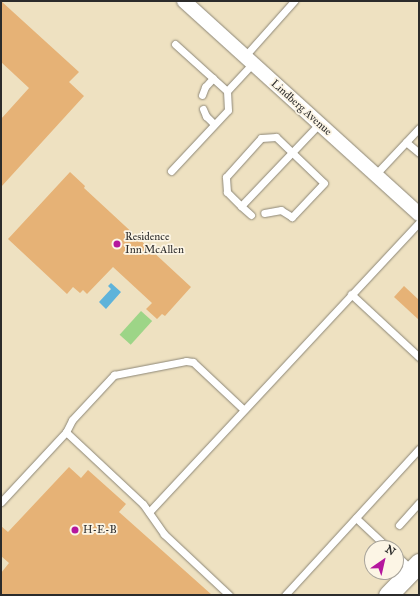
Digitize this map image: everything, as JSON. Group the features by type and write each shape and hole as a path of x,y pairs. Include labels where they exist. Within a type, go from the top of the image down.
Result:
{"main road":[{"path":"388,595 416,566"}],"street":[{"name":"Lindberg Avenue","path":"191,3 249,60 419,214"}],"lane":[{"path":"171,171 228,110 227,91 294,1"},
{"path":"175,44 227,91"},
{"path":"202,95 205,87 213,78"},
{"path":"203,109 206,116 214,124"},
{"path":"241,206 319,124"},
{"path":"375,175 419,128"},
{"path":"251,214 227,192 226,177 261,138 276,137 324,183 292,217 281,210 264,213"},
{"path":"406,142 419,153"},
{"path":"149,512 243,409 419,222"},
{"path":"351,294 419,357"},
{"path":"1,502 66,432 72,420 114,375 186,361 193,362 243,409"},
{"path":"66,432 144,504 164,534 229,595"},
{"path":"285,595 419,449"},
{"path":"399,525 419,503"},
{"path":"356,518 379,540"},
{"path":"404,559 416,566"}],"green space":[{"path":"141,311 152,321 131,345 120,335"}],"water":[{"path":"111,283 121,292 106,309 99,302 111,289 108,286"}],"building":[{"path":"1,1 79,72 69,82 84,96 1,187 1,119 29,88 1,62"},
{"name":"Residence Inn McAllen","path":"70,172 85,186 84,188 191,287 165,316 162,314 157,319 146,309 152,303 113,267 87,294 83,290 80,293 73,287 67,294 8,239"},
{"path":"404,286 419,300 419,320 394,297"},
{"name":"H-E-B","path":"69,467 81,478 88,470 126,504 119,512 212,595 1,595 1,573 9,563 1,556 1,526 8,532"}],"place":[{"name":"Residence Inn McAllen","path":"117,244"},
{"name":"H-E-B","path":"75,530"}]}
